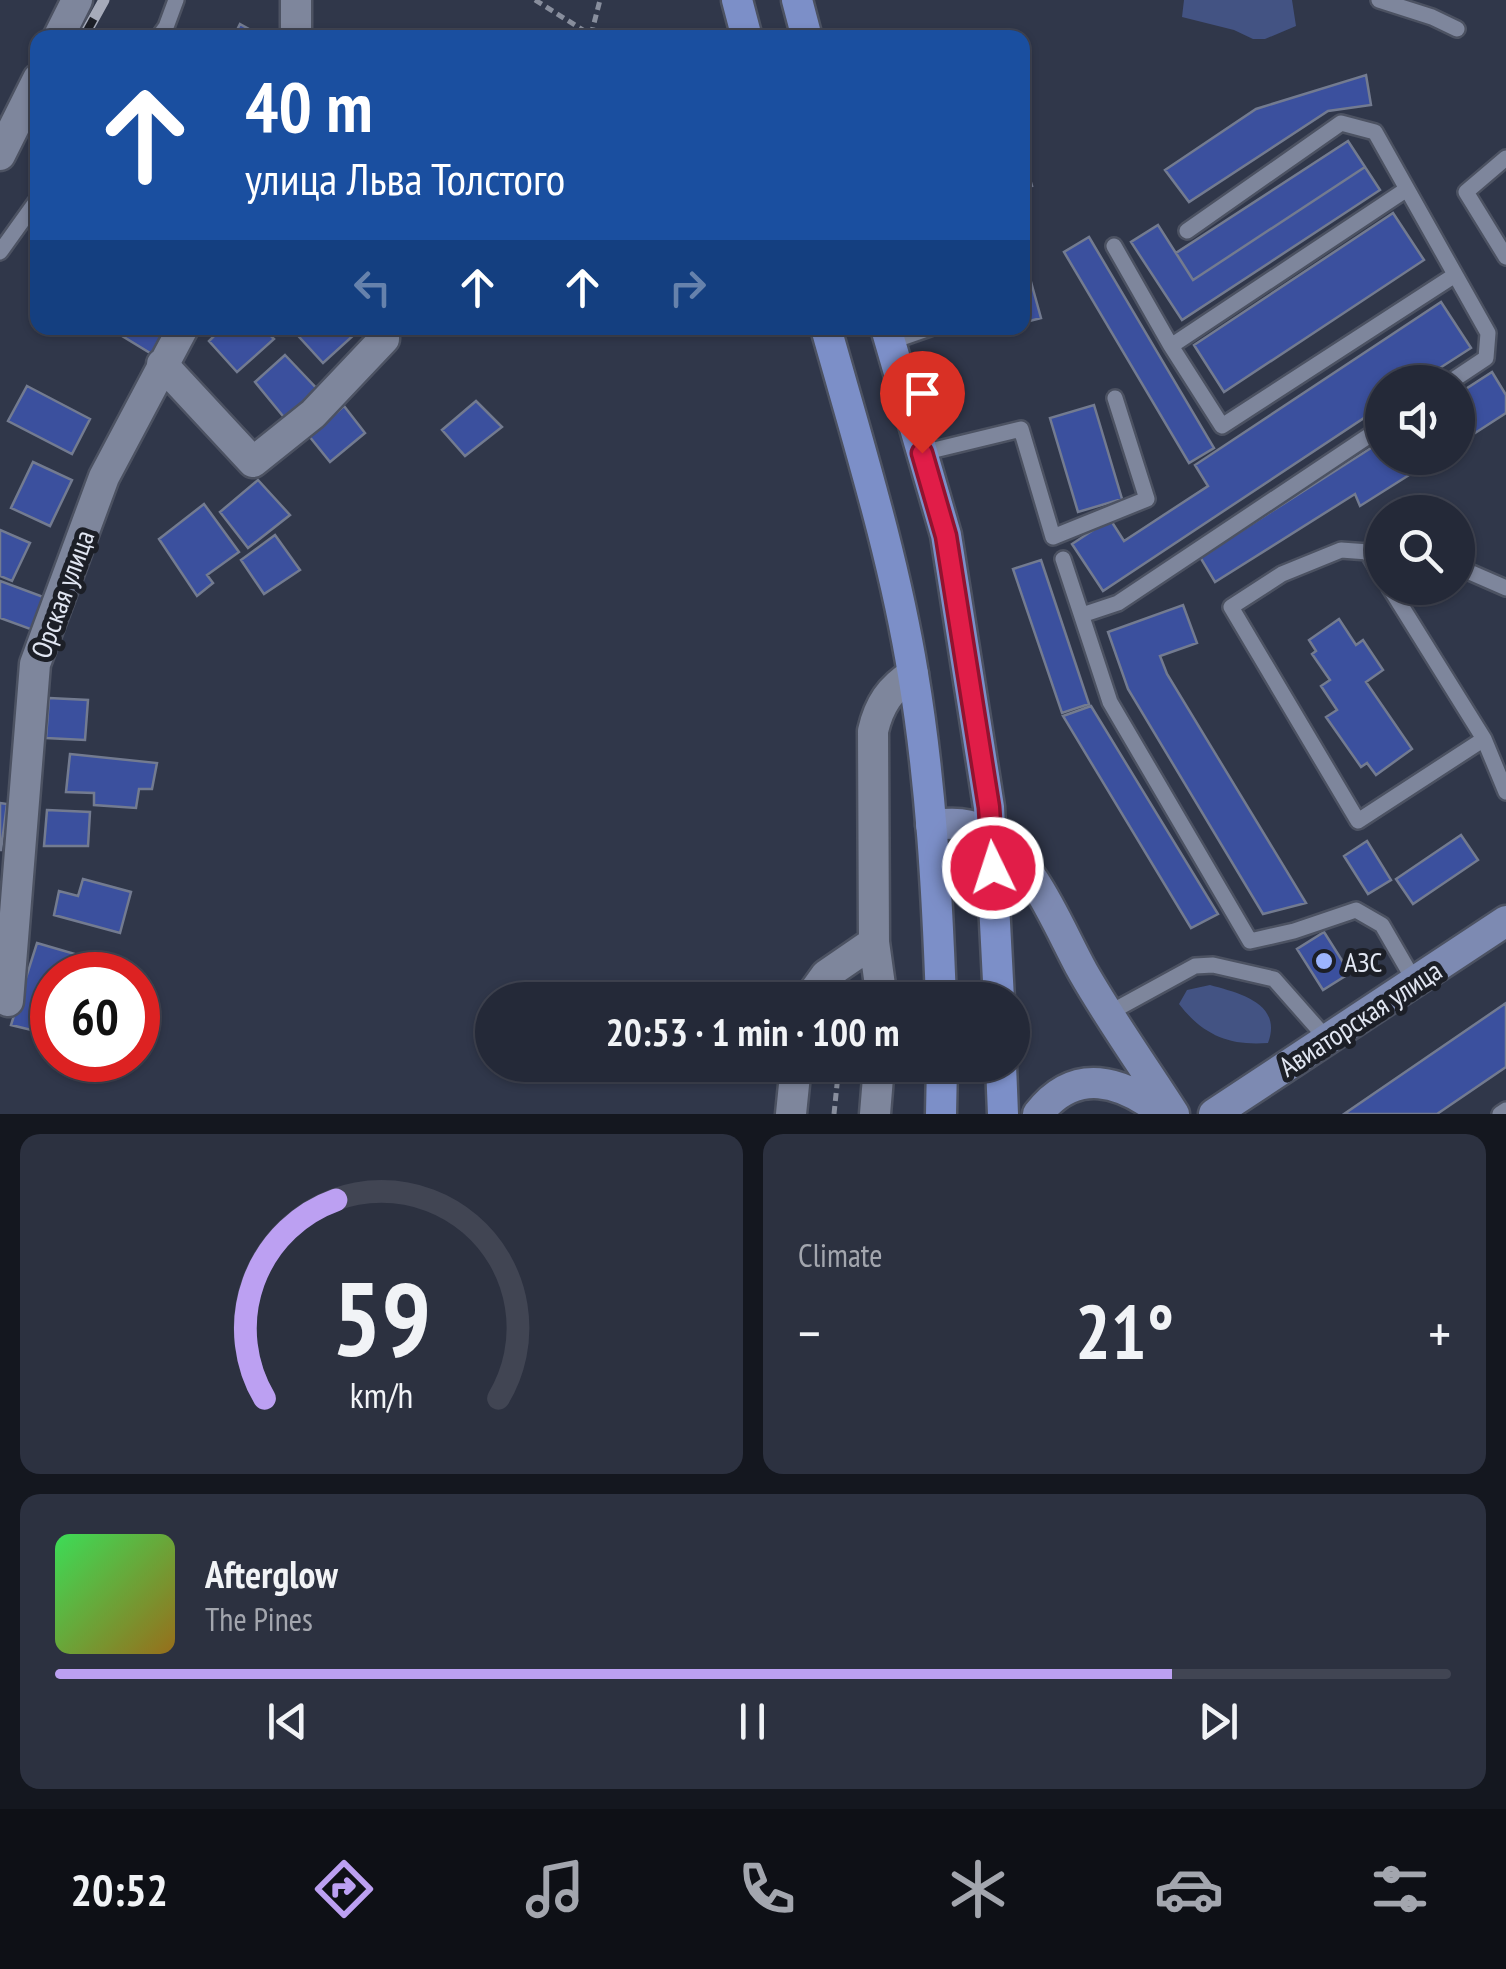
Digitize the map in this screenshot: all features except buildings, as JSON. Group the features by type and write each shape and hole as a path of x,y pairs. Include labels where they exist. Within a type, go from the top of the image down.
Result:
{"main road":[{"path":"737,0 745,30"},
{"path":"828,335 887,550 914,674 937,890 940,982"},
{"path":"888,335 946,536 992,836 999,982"},
{"path":"941,1114 942,1082"},
{"path":"1002,1082 1002,1114"}],"street":[{"path":"62,30 77,0"},
{"path":"296,0 296,30"},
{"path":"0,155 30,96"},
{"name":"Орская улица","path":"8,1001 35,664 104,477 178,335"},
{"path":"162,364 253,462 313,414 384,335"},
{"path":"880,982 874,942 873,731 888,694 914,674"},
{"path":"930,826 962,823 992,836 1006,848 1038,890 1108,1013 1174,1114"},
{"name":"Авиаторская улица","path":"1214,1114 1506,921"},
{"path":"821,982 874,942"},
{"path":"791,1114 794,1082"},
{"path":"875,1114 878,1082"},
{"path":"1038,1114 1055,1094 1083,1083 1123,1088 1153,1106"}],"lane":[{"path":"164,30 176,0"},
{"path":"1380,0 1457,29"},
{"path":"1186,231 1341,123 1375,132 1488,333 1486,358 1475,365"},
{"path":"1506,158 1466,192 1506,257"},
{"path":"1172,346 1407,189"},
{"path":"0,252 30,210"},
{"path":"1114,246 1222,426 1455,275"},
{"path":"922,453 1022,428 1053,537 1148,499 1114,398"},
{"path":"1082,615 1118,603 1365,438"},
{"path":"1365,551 1341,550 1282,574 1231,607 1358,820 1484,738"},
{"path":"1063,559 1110,702 1250,941 1356,910 1382,925 1414,982"},
{"path":"1475,574 1506,588"},
{"path":"1401,605 1484,738 1506,792"},
{"path":"1108,1013 1195,966 1212,965 1274,979 1328,1039"}],"path":[{"path":"535,0 581,30"},
{"path":"592,30 600,0"},
{"path":"834,1114 837,1082"}],"shaded area":[{"path":"1184,0 1292,0 1296,26 1265,39 1253,39 1182,17"},
{"path":"1210,985 1245,996 1264,1009 1271,1029 1268,1043 1229,1040 1207,1031 1188,1015 1179,1004 1187,990"}],"railway":[{"path":"87,30 104,0"}],"place":[{"name":"АЗС","path":"1324,961"}],"route":[{"path":"922,453 946,536 989,807 993,868"}]}
